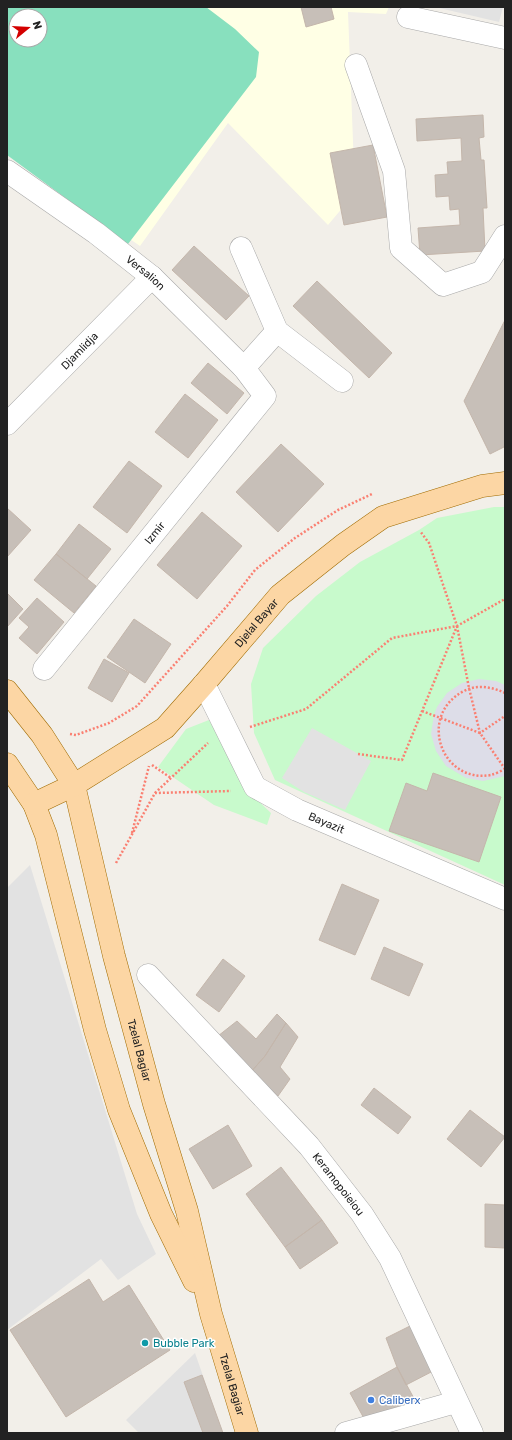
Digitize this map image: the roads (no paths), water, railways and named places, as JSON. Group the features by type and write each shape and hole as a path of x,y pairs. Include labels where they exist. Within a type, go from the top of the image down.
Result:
{"main road":[{"name":"Djelal Bayar","path":"34,804 74,786 165,728 280,595 344,545 383,517 482,486 504,483"},
{"name":"Tzelal Bagiar","path":"7,691 42,735 74,786 114,956 154,1104 187,1211 211,1314 246,1433"},
{"name":"Tzelal Bagiar","path":"7,764 34,804 46,835 95,1030 119,1110 161,1214 211,1314"}],"street":[{"path":"408,16 505,38"},
{"path":"356,65 394,171 401,248 443,285 482,272 505,236"},
{"name":"Versalion","path":"7,171 96,233 152,277 244,368 265,396"},
{"path":"241,248 277,331 342,381"},
{"name":"Djamlidja","path":"7,424 152,277"},
{"path":"244,368 277,331"},
{"name":"Izmir","path":"44,669 265,396"},
{"name":"Bayazit","path":"204,684 255,787 297,810 505,900"},
{"name":"Keramopoieiou","path":"148,975 309,1146 362,1214 390,1258 456,1402 472,1433"},
{"path":"346,1433 456,1402"}],"place":[{"name":"Bubble Park","path":"145,1343"},
{"name":"Caliberx","path":"371,1400"}]}
